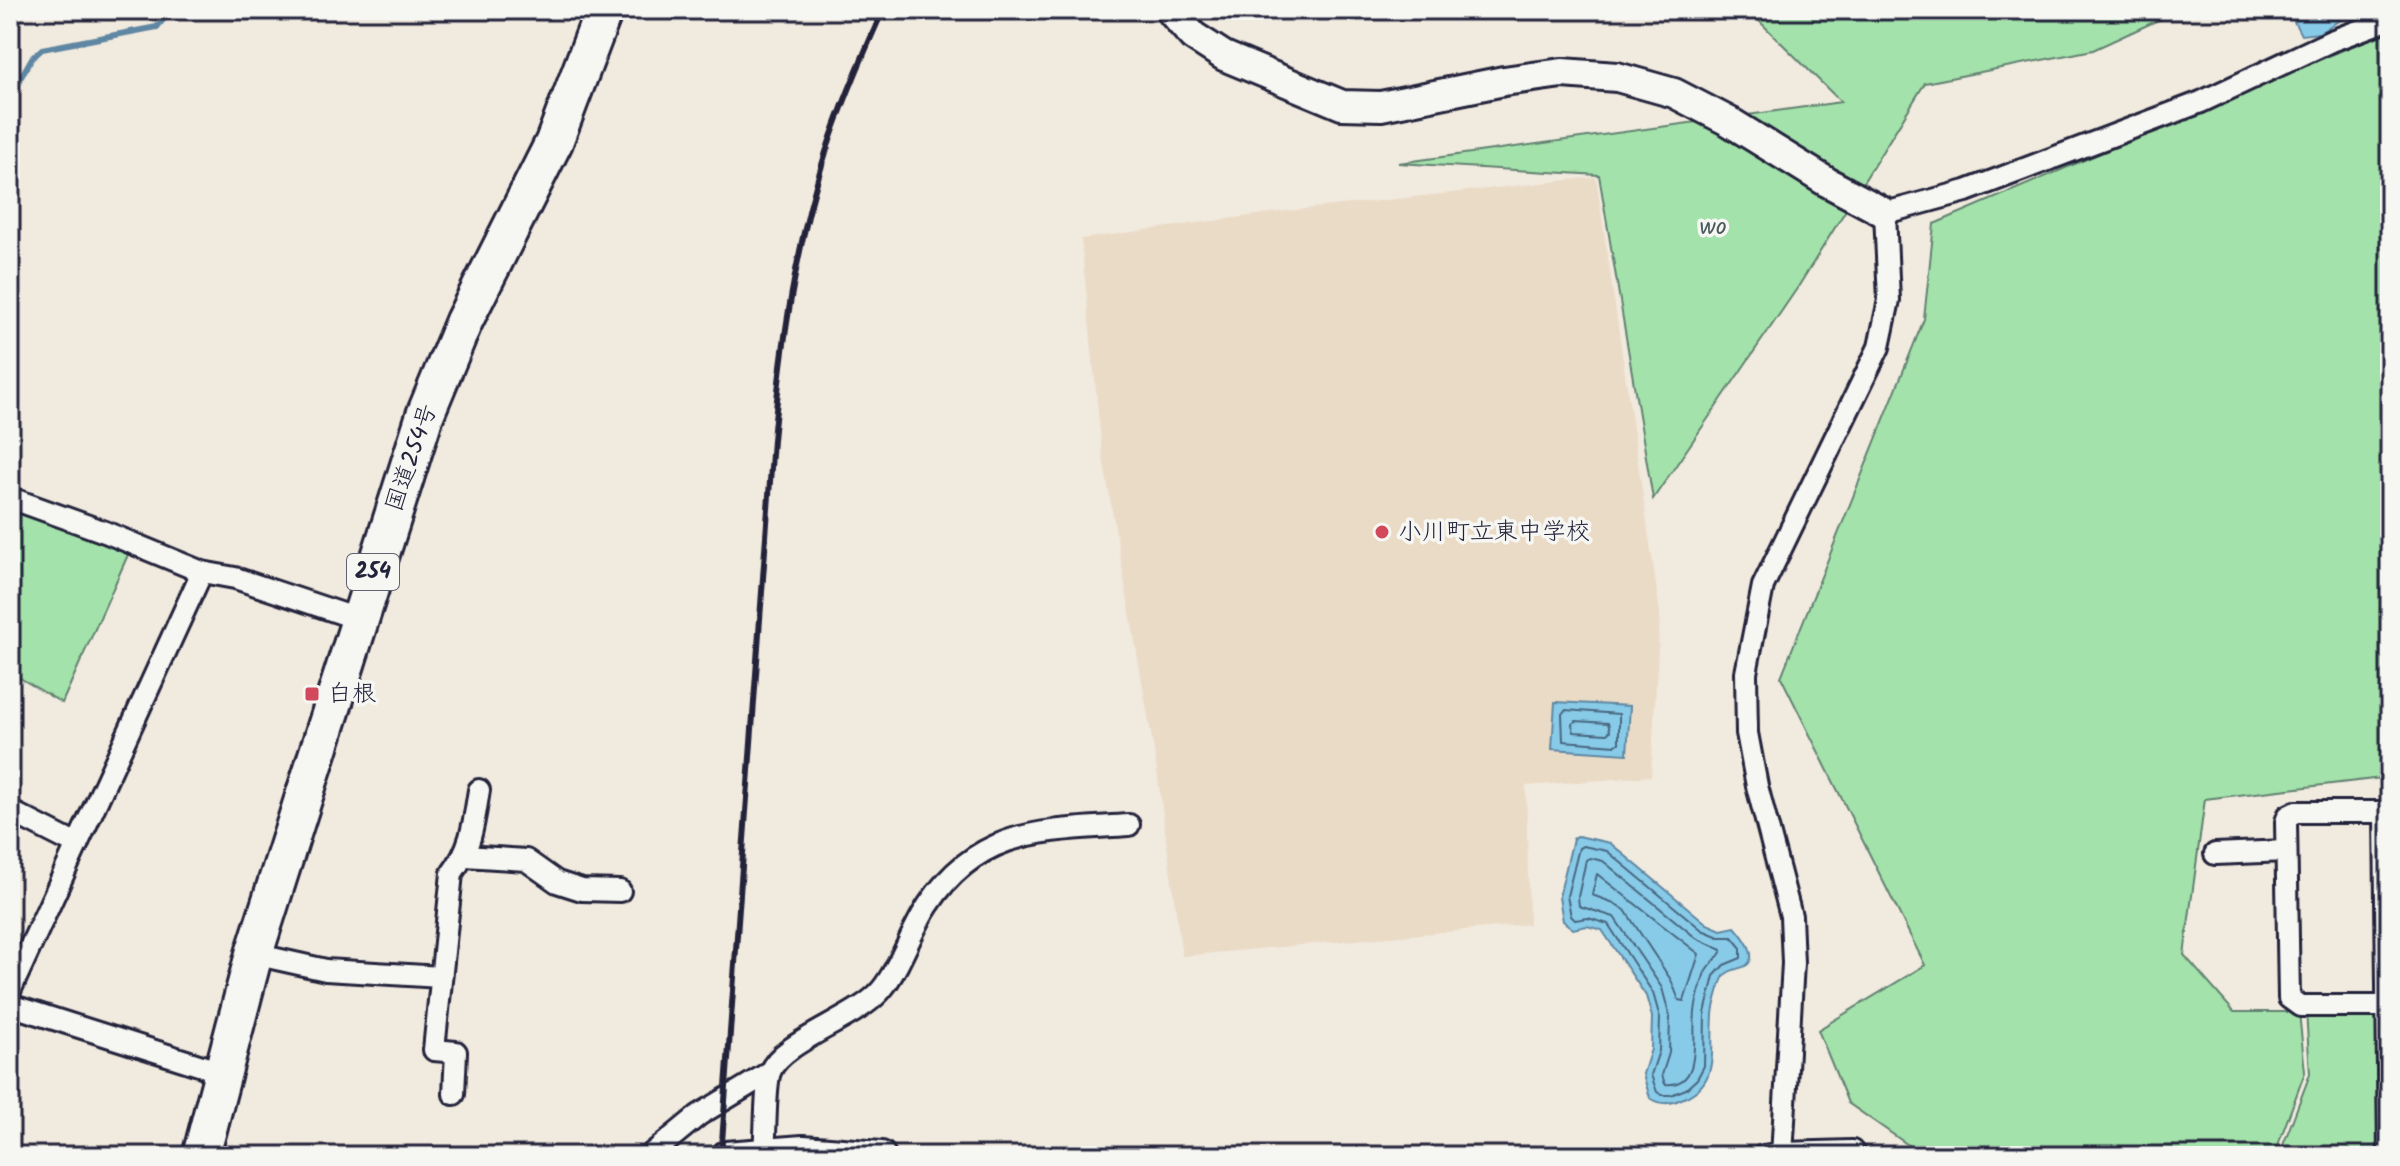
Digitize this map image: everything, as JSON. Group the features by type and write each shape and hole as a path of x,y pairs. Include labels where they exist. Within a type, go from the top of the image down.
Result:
{"highway":[{"name":"国道254号","path":"201,1156 254,954 425,415 464,321 554,142 604,10"}],"street":[{"path":"1170,10 1193,36 1224,56 1342,105 1381,106 1504,81 1562,73 1617,77 1674,93 1730,122 1827,182 1885,213 1966,191 2201,102 2331,41 2390,19"},
{"path":"1856,1156 1852,1151 1776,1155 1793,963 1791,916 1757,786 1747,733 1746,673 1763,586 1879,347 1889,300 1885,213"},
{"path":"10,495 16,500 202,572 249,582 358,619"},
{"path":"10,991 202,572"},
{"path":"454,1094 456,1052 434,1050 452,873 465,856 479,790"},
{"path":"10,811 77,845"},
{"path":"2387,1006 2300,1006 2289,998 2286,822 2288,816 2296,812 2387,812 2389,1156"},
{"path":"649,1156 699,1115 770,1072 783,1054 842,1020 881,990 929,903 962,865 993,845 1043,831 1129,825"},
{"path":"2215,854 2286,851"},
{"path":"465,856 526,860 557,882 582,890 620,891"},
{"path":"254,954 326,970 441,977"},
{"path":"10,1005 224,1073"},
{"path":"764,1151 770,1072"},
{"path":"726,1156 764,1151 881,1156"}],"shaded area":[{"name":"小川町立東中学校","path":"1596,177 1660,612 1651,776 1526,786 1529,924 1182,956 1155,756 1102,452 1081,239 1287,211"}],"green space":[{"name":"wo","path":"1748,10 2180,10 2093,50 1925,83 1798,287 1653,499 1599,175 1398,163 1841,102"},
{"path":"2390,30 2390,777 2205,799 2184,955 2234,1012 2299,1012 2305,1072 2275,1153 2270,1156 1924,1156 1848,1103 1818,1030 1925,965 1781,677 1924,319 1934,224"},
{"path":"19,509 131,548 62,703 10,672 10,514"},
{"path":"2306,1010 2367,1010 2376,1020 2378,1156 2279,1156 2310,1074"}],"water":[{"path":"2288,10 2356,10 2319,33 2301,35"},
{"path":"1555,702 1630,706 1627,754 1552,749"},
{"path":"1578,836 1610,843 1707,924 1721,930 1735,927 1750,951 1747,965 1727,973 1721,983 1714,1010 1711,1066 1707,1076 1702,1086 1675,1102 1657,1102 1650,1098 1643,1074 1651,1049 1652,1017 1646,996 1602,930 1587,926 1573,929 1563,921 1559,897 1573,839"}],"waterway":[{"path":"10,96 32,58 42,49 157,27 171,10"}],"railway":[{"path":"721,1156 773,440 786,330 798,258 815,187 839,116 883,10"}],"place":[{"name":"小川町立東中学校","path":"1382,532"},
{"name":"白根","path":"312,694"}]}
